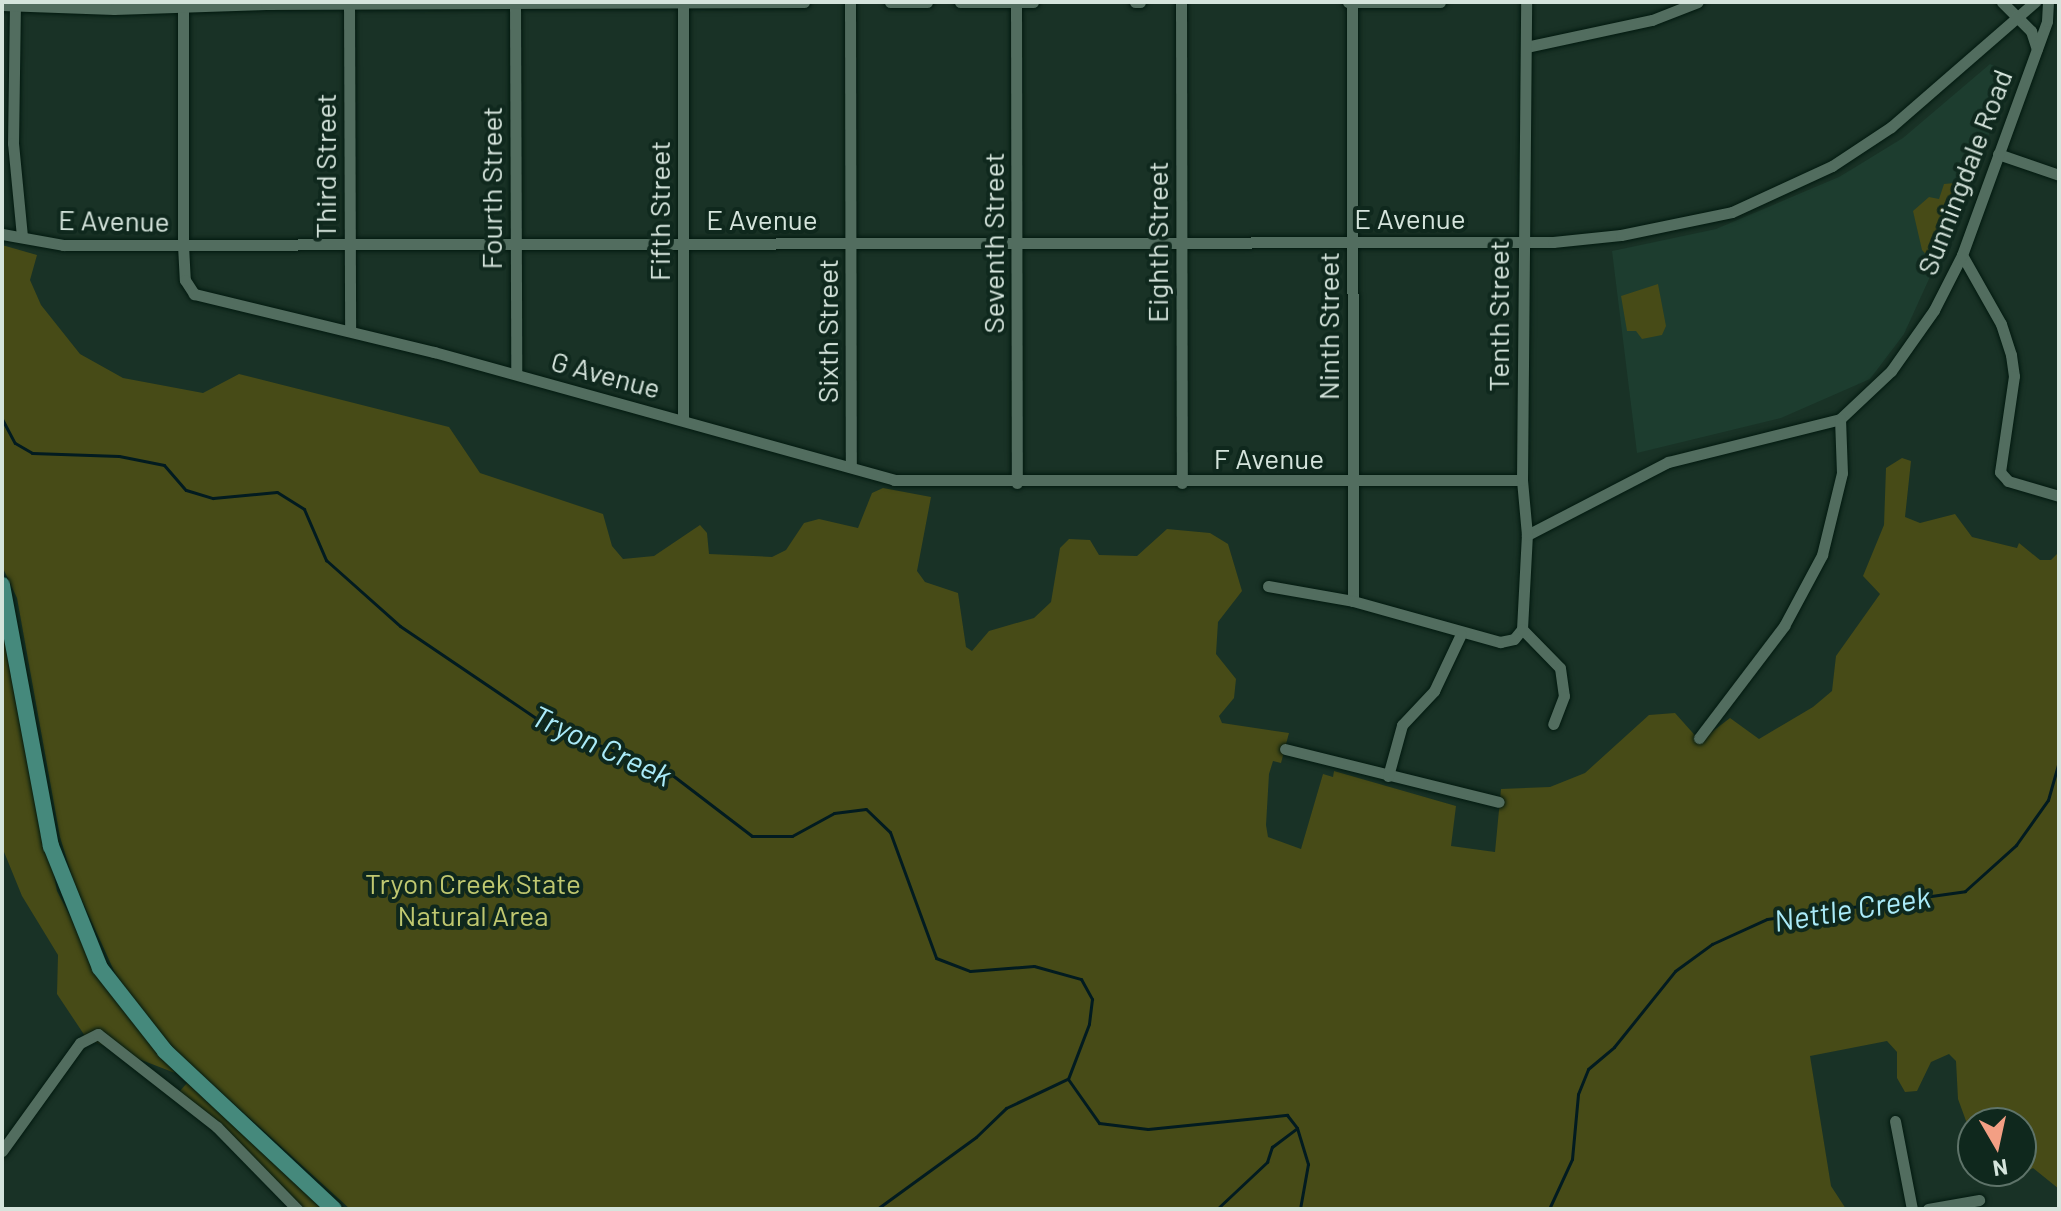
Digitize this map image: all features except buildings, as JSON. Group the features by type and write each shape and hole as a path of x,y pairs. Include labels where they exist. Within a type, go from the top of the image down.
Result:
{"main road":[{"path":"2,585 51,846 94,956 165,1051 334,1209"}],"street":[{"name":"Third Street","path":"349,2 350,330"},
{"path":"2,5 804,2"},
{"name":"Sixth Street","path":"850,2 851,467"},
{"path":"890,2 927,2"},
{"path":"960,2 1033,2"},
{"name":"Seventh Street","path":"1016,2 1017,483"},
{"name":"Eighth Street","path":"1181,2 1182,483"},
{"path":"1350,2 1440,2"},
{"name":"Ninth Street","path":"1350,2 1353,601"},
{"name":"Tenth Street","path":"1522,629 1527,535 1522,480 1526,2"},
{"path":"1526,47 1652,20 1698,2"},
{"name":"Sunningdale Road","path":"2002,2 2031,31 2037,49"},
{"name":"E Avenue","path":"2,234 63,245 349,245 1523,242 1658,230 1764,199 1832,166 1891,127 2035,2"},
{"name":"Sunningdale Road","path":"1840,419 1913,343 1962,255 2037,49 2048,2"},
{"name":"Fourth Street","path":"515,3 516,374"},
{"name":"Fifth Street","path":"683,3 683,420"},
{"path":"15,4 13,143 22,237"},
{"path":"183,4 183,245"},
{"path":"1998,154 2059,175"},
{"name":"G Avenue","path":"183,245 187,286 194,294 350,330 907,481 1017,483"},
{"path":"1962,255 2001,324 2011,355 2014,376 2000,472 2008,481 2059,496"},
{"path":"1527,535 1668,462 1840,419 1842,473 1822,555 1784,626 1699,738"},
{"name":"F Avenue","path":"1017,483 1522,480"},
{"path":"1268,586 1353,601 1461,634 1506,642 1522,629 1560,668 1564,696 1553,724"},
{"path":"1388,776 1402,725 1434,691 1461,634"},
{"path":"1285,749 1499,802"},
{"path":"2,1151 80,1043 98,1034 217,1127 297,1209"},
{"path":"1895,1121 1912,1209"},
{"path":"1928,1209 1979,1200"}],"shaded area":[{"path":"1990,64 2009,73 1974,180 1904,334 1870,379 1781,418 1637,453 1612,251 1716,229 1839,177 1903,138"}],"green space":[{"path":"1955,183 1963,187 1940,223 1944,242 1930,259 1922,250 1913,211 1929,197 1939,199 1944,184"},
{"name":"Tryon Creek State Natural Area","path":"2,245 37,255 30,280 41,305 80,354 123,378 203,393 239,374 449,427 480,473 603,514 612,546 623,559 654,556 700,525 707,533 709,554 772,557 786,550 804,523 819,519 858,528 872,493 883,488 931,497 917,571 925,582 958,593 966,647 972,651 989,631 1034,618 1051,602 1060,548 1069,539 1090,540 1099,555 1137,556 1167,529 1210,533 1228,544 1242,591 1218,622 1216,654 1236,679 1234,698 1219,716 1222,723 1289,733 1281,763 1273,761 1269,774 1268,837 1301,849 1323,774 1333,777 1334,771 1456,806 1451,846 1495,852 1501,789 1550,787 1585,773 1649,715 1675,713 1700,741 1730,718 1759,739 1813,707 1832,691 1836,656 1880,594 1863,576 1884,525 1886,468 1902,458 1911,461 1905,517 1920,523 1955,514 1972,537 2017,548 2019,543 2040,560 2051,560 2059,552 2059,1189 2037,1171 2037,1107 1961,1107 1956,1061 1949,1054 1931,1062 1917,1091 1905,1092 1897,1078 1897,1052 1887,1041 1810,1056 1831,1186 1846,1209 350,1209 171,1047 142,1014 115,973 74,883 60,837 17,598 2,566"},
{"path":"1658,284 1666,326 1662,335 1642,339 1636,331 1627,331 1621,296"},
{"path":"2,610 57,891 109,991 175,1073 87,1039 57,994 58,955 22,896 2,847"},
{"path":"187,1083 324,1209 304,1209 180,1091"}],"waterway":[{"name":"Tryon Creek","path":"2,419 15,443 32,453 119,456 164,465 186,490 213,498 277,492 304,509 326,560 400,626 546,725 667,771 752,836 792,836 834,813 866,809 890,832 936,958 970,971 1034,966 1081,979 1092,999 1089,1024 1068,1079 1099,1123 1148,1129 1287,1115 1297,1128 1308,1164 1300,1209"},
{"name":"Nettle Creek","path":"1549,1209 1572,1159 1578,1094 1588,1069 1614,1047 1675,971 1712,944 1767,919 1965,891 2016,845 2048,800 2059,761"},
{"path":"877,1209 976,1137 1006,1108 1067,1079"},
{"path":"1217,1209 1267,1162 1272,1147 1297,1128"}]}
